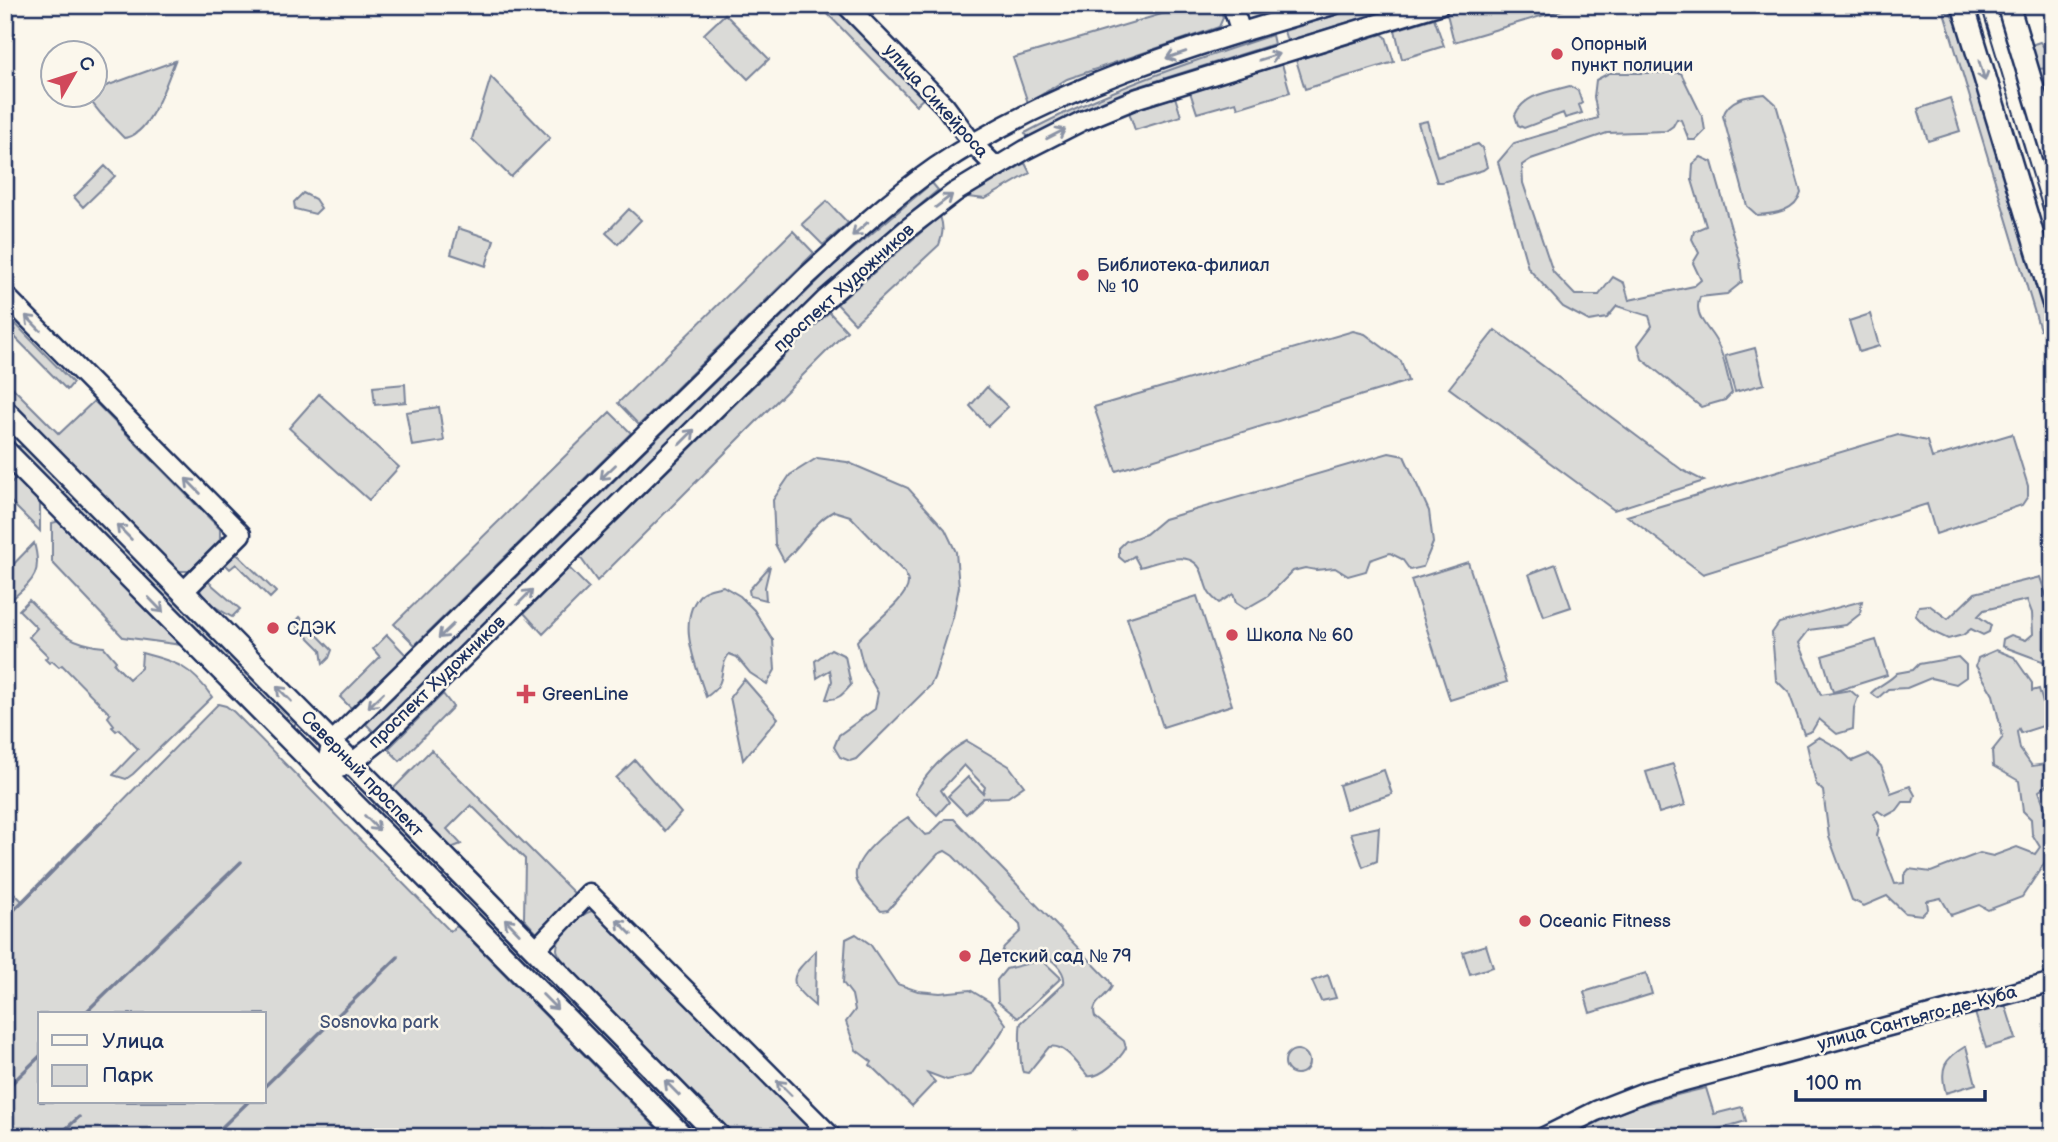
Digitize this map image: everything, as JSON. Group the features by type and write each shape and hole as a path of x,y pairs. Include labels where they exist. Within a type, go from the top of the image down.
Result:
{"main road":[{"path":"1963,5 2053,302"},
{"path":"2008,5 2053,155"},
{"name":"Северный проспект","path":"5,411 332,742 709,1132"},
{"name":"Северный проспект","path":"5,451 682,1137"}],"street":[{"name":"улица Сикейроса","path":"846,5 978,141"},
{"name":"улица Сикейроса","path":"861,5 955,101 995,166"},
{"path":"1233,5 1241,32"},
{"name":"проспект Художников","path":"332,742 806,277 935,168 978,141 1088,86 1241,32 1333,5"},
{"name":"проспект Художников","path":"324,774 352,763 377,743 847,280 954,193 995,166 1082,121 1138,98 1439,5"},
{"path":"5,295 240,534 183,592"},
{"path":"324,774 332,742"},
{"path":"535,950 589,892 832,1137"},
{"name":"улица Сантьяго-де-Куба","path":"1544,1137 1596,1111 1647,1091 2053,982"}],"green space":[{"path":"819,5 835,5 925,97 916,105"},
{"path":"1192,5 1220,5 1223,18 1219,27 1067,79 1028,103 1013,58"},
{"path":"1368,5 1403,5 1287,41 1284,31"},
{"path":"1475,5 1578,5 1454,42 1447,14"},
{"path":"1950,11 1959,29 2050,327 2040,330 1944,12"},
{"path":"725,14 769,59 748,79 704,34"},
{"path":"1434,18 1444,46 1402,59 1395,30"},
{"path":"1382,34 1386,37 1394,62 1305,89 1296,60"},
{"path":"1272,35 1274,44 1134,88 1028,137 1025,133 1115,91"},
{"path":"2040,42 2046,50 2051,68 2038,69 2031,45"},
{"path":"175,61 156,107 142,128 133,135 124,138 96,108 108,108 108,85"},
{"path":"1282,64 1290,92 1238,108 1236,102 1197,113 1190,92"},
{"path":"1609,73 1681,73 1703,118 1705,131 1696,140 1689,140 1681,120 1677,119 1666,131 1607,133 1531,159 1522,165 1523,183 1553,272 1575,295 1599,295 1613,277 1624,283 1629,300 1694,286 1701,280 1693,263 1699,253 1692,239 1694,231 1706,226 1692,180 1693,164 1701,157 1712,162 1740,260 1742,282 1727,294 1700,297 1698,304 1700,316 1717,343 1724,361 1732,393 1725,400 1701,407 1642,359 1638,345 1652,326 1649,316 1617,306 1607,318 1589,321 1563,307 1528,268 1498,162 1514,143 1598,118 1594,97 1596,80"},
{"path":"491,77 550,138 511,177 472,139"},
{"path":"1570,86 1578,91 1582,113 1565,118 1563,113 1524,128 1518,125 1515,115 1524,102"},
{"path":"1765,94 1776,104 1801,192 1790,207 1757,215 1747,206 1723,116 1734,102"},
{"path":"1175,97 1181,116 1135,130 1129,112"},
{"path":"1950,98 1960,131 1928,141 1918,109"},
{"path":"1427,121 1437,156 1478,144 1482,148 1487,167 1437,182 1418,123"},
{"path":"1025,163 1030,173 985,199 968,197"},
{"path":"105,166 115,176 83,207 74,197"},
{"path":"932,183 938,190 840,273 374,732 366,724 833,266"},
{"path":"303,193 315,199 321,208 315,214 295,209 294,202"},
{"path":"827,201 848,223 823,245 802,224"},
{"path":"629,209 641,220 618,244 606,233"},
{"path":"940,216 942,230 939,245 855,323 837,304"},
{"path":"458,228 494,240 486,266 451,254"},
{"path":"793,231 814,253 639,425 618,403"},
{"path":"829,312 847,331 597,581 580,557"},
{"path":"5,313 73,383 67,390 5,327"},
{"path":"1870,314 1879,346 1859,352 1849,321"},
{"path":"1495,330 1682,470 1704,481 1614,510 1449,388"},
{"path":"1353,331 1365,334 1401,361 1408,381 1116,471 1094,407"},
{"path":"1755,348 1764,384 1735,392 1725,356"},
{"path":"5,380 59,434 94,401 220,529 220,542 190,571 177,571 5,396"},
{"path":"405,384 406,402 375,405 373,387"},
{"path":"987,387 1008,407 988,426 970,406"},
{"path":"319,394 399,467 369,500 289,428"},
{"path":"439,407 444,441 412,446 406,412"},
{"path":"610,412 631,433 415,645 394,624"},
{"path":"2012,434 2028,486 2028,496 2022,505 1936,534 1927,504 1703,574 1627,516 1898,435 1927,441 1932,458"},
{"path":"18,446 24,447 297,723 293,727 252,685 241,679 19,452"},
{"path":"1389,453 1404,456 1429,511 1433,543 1423,567 1410,570 1402,559 1390,553 1370,560 1366,571 1348,576 1335,568 1305,568 1293,571 1268,596 1245,609 1236,603 1233,594 1219,603 1215,600 1208,591 1199,567 1193,561 1176,558 1140,567 1134,556 1125,562 1119,557 1119,548 1126,541 1146,534 1164,519"},
{"path":"817,458 847,462 908,488 945,529 956,552 959,587 953,617 930,686 856,759 850,761 840,757 834,747 839,735 875,709 878,693 864,668 857,641 902,597 908,582 905,573 850,516 834,511 820,521 784,561 775,544 773,500 790,475"},
{"path":"16,478 40,503 40,531 5,496 5,489"},
{"path":"59,521 182,645 123,637 52,562 52,523"},
{"path":"34,543 37,563 34,576 10,601 5,596 5,573"},
{"path":"237,554 276,592 270,598 236,564 230,569 225,564"},
{"path":"1468,562 1507,682 1450,700 1411,580"},
{"path":"1556,564 1571,607 1544,616 1529,574"},
{"path":"770,566 765,587 766,600 750,596 749,590"},
{"path":"569,568 589,588 543,634 524,613"},
{"path":"2040,577 2053,616 2053,665 2002,646 2003,639 2011,635 2026,640 2033,634 2032,613 2027,600 1984,610 1978,616 1991,625 1989,632 1983,635 1971,629 1963,635 1948,639 1931,631 1915,615 1919,606 1929,605 1948,619 1975,593"},
{"path":"204,578 240,609 232,617 203,596 199,586"},
{"path":"723,586 740,596 754,610 773,640 775,670 767,684 750,673 737,657 729,654 718,686 706,697 690,644 690,616 702,593"},
{"path":"1197,596 1232,705 1163,727 1127,618"},
{"path":"29,600 62,632 79,642 104,647 116,661 114,664 129,679 141,668 142,653 164,659 190,672 212,697 133,774 126,779 113,775 138,749 119,729 116,731 112,727 114,725 108,717 110,714 62,665 59,667 45,659 48,656 29,637 37,628 19,610"},
{"path":"1862,601 1860,614 1846,625 1809,630 1799,643 1821,695 1850,690 1858,697 1854,708 1853,729 1837,734 1819,719 1812,731 1804,734 1789,693 1776,680 1772,633 1779,623"},
{"path":"300,617 332,650 323,664 321,650 294,623"},
{"path":"387,635 406,655 351,708 340,697 380,657 373,649"},
{"path":"1876,640 1887,675 1833,692 1822,656"},
{"path":"831,649 845,656 851,685 840,696 826,699 832,681 830,670 817,678 815,661"},
{"path":"1996,650 2014,657 2032,683 2032,691 2039,689 2049,724 2021,733 2019,729 2017,732 2020,749 2032,766 2046,764 2051,771 2050,783 2039,791 2047,813 2053,818 2053,850 2022,897 1988,910 1979,905 1951,915 1941,898 1927,901 1928,909 1922,915 1905,913 1887,896 1864,906 1852,900 1829,837 1823,791 1816,784 1807,745 1819,737 1840,749 1852,761 1869,754 1881,766 1891,793 1910,786 1915,795 1913,802 1903,802 1897,810 1886,816 1878,811 1874,814 1879,826 1877,836 1895,884 1904,883 1904,875 1909,869 1931,872 1980,853 1993,856 2017,847 2035,854 2040,847 2032,834 2031,819 2023,811 2019,781 1993,766 1992,751 2003,737 1993,695 1976,666 1978,658"},
{"path":"1958,657 1966,665 1966,677 1956,684 1931,678 1907,688 1888,689 1878,698 1871,693 1897,673 1913,670 1919,664"},
{"path":"744,679 778,718 743,760 730,697"},
{"path":"443,694 453,707 400,761 388,749"},
{"name":"Sosnovka park","path":"218,704 226,706 450,931 457,926 665,1137 5,1137 5,884 23,902"},
{"path":"967,741 1009,766 1024,786 1008,797 983,798 966,814 948,796 968,777 983,793 985,787 964,765 941,790 949,802 937,815 915,793 938,763"},
{"path":"431,750 577,896 546,933 536,932 524,919 525,859 471,805 447,829 461,844 451,848 393,789"},
{"path":"635,760 681,813 665,831 616,778"},
{"path":"1673,764 1685,805 1659,813 1646,772"},
{"path":"1384,770 1392,794 1346,809 1339,785"},
{"path":"376,803 692,1123 692,1130 687,1129 371,809"},
{"path":"908,817 925,835 930,834 945,819 954,819 1109,980 1112,986 1097,1004 1095,1017 1124,1041 1126,1048 1110,1067 1099,1074 1088,1076 1066,1052 1060,1048 1049,1047 1028,1073 1023,1072 1021,1023 1064,983 1063,974 1057,965 1043,956 1031,955 1009,960 1002,953 1004,947 1021,931 1020,925 953,856 945,851 938,854 888,910 881,911 865,893 857,881 859,864 873,845"},
{"path":"1379,827 1377,861 1363,867 1351,833"},
{"path":"592,911 820,1137 737,1137 562,960 557,949 561,938 576,921"},
{"path":"856,934 870,944 897,984 918,991 940,993 970,990 990,1002 1006,1024 971,1075 947,1080 926,1072 935,1082 912,1106 870,1065 872,1062 856,1050 846,1022 855,1010 852,995 843,983 846,939"},
{"path":"1486,945 1493,967 1470,974 1463,952"},
{"path":"816,951 815,1006 799,991 794,979 796,973"},
{"path":"1042,960 1061,978 1018,1018 998,1002 997,980 1006,969"},
{"path":"1646,973 1652,994 1590,1013 1584,992"},
{"path":"1328,975 1336,998 1321,1001 1312,981"},
{"path":"2005,1004 2016,1039 1986,1048 1975,1013"},
{"path":"1966,1046 1976,1084 1946,1093 1943,1077 1945,1065"},
{"path":"1297,1050 1306,1053 1309,1062 1306,1071 1297,1074 1288,1071 1285,1062 1288,1053"},
{"path":"1706,1088 1714,1114 1742,1107 1746,1121 1691,1137 1570,1137 1636,1107"}],"waterway":[{"path":"5,919 101,822"},
{"path":"86,1012 241,862"},
{"path":"266,1085 398,957"},
{"path":"5,1090 38,1058"},
{"path":"212,1137 246,1104"},
{"path":"57,1137 79,1117"},
{"path":"365,1137 376,1127"},
{"path":"535,1137 544,1129 552,1137"}],"tram line":[{"path":"1981,5 2053,242"}],"place":[{"name":"Опорный пункт полиции","path":"1557,54"},
{"name":"Библиотека-филиал № 10","path":"1083,275"},
{"name":"СДЭК","path":"273,628"},
{"name":"Школа № 60","path":"1232,635"},
{"name":"GreenLine","path":"526,694"},
{"name":"Oceanic Fitness","path":"1525,921"},
{"name":"Детский сад № 79","path":"965,956"}]}
